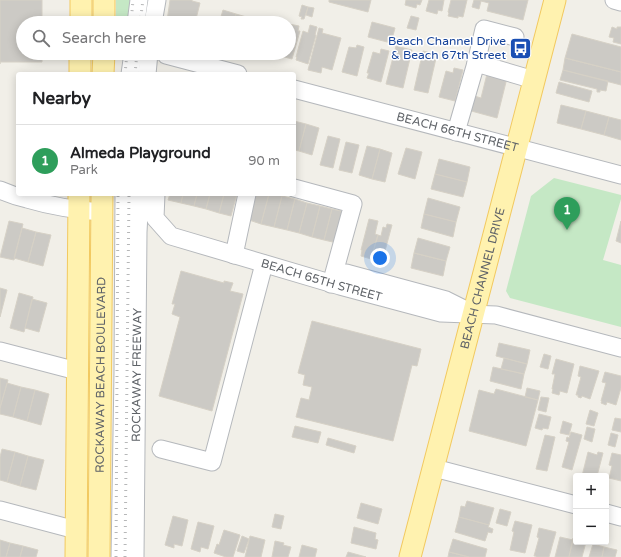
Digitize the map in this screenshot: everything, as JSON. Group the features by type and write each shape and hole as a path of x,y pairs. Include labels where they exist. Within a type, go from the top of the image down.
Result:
{"main road":[{"path":"81,0 81,16"},
{"path":"104,0 104,16"},
{"name":"BEACH CHANNEL DRIVE","path":"410,557 555,0"},
{"path":"80,60 80,72"},
{"path":"103,72 104,60"},
{"name":"ROCKAWAY BEACH BOULEVARD","path":"76,557 79,202"},
{"name":"ROCKAWAY BEACH BOULEVARD","path":"99,557 102,203"}],"street":[{"path":"137,16 139,0"},
{"path":"154,16 157,0"},
{"path":"614,0 621,2"},
{"path":"456,132 484,29 515,37"},
{"path":"130,72 132,60"},
{"path":"147,72 148,60"},
{"path":"185,60 230,72"},
{"path":"476,63 534,80"},
{"name":"BEACH 66TH STREET","path":"296,90 621,175"},
{"path":"296,189 353,204 332,284"},
{"path":"0,190 14,196 47,205 79,202 102,203"},
{"name":"ROCKAWAY FREEWAY","path":"120,557 124,196"},
{"name":"ROCKAWAY FREEWAY","path":"135,557 138,232 140,196"},
{"name":"BEACH 65TH STREET","path":"156,196 155,218 171,236 332,284 441,313 496,315 621,348"},
{"path":"234,255 246,196"},
{"path":"161,449 212,462 264,264"},
{"name":"BEACH 65TH STREET","path":"346,273 446,300 473,314"},
{"path":"0,351 77,371"},
{"path":"434,468 573,505"},
{"path":"0,510 76,530"},
{"path":"609,514 621,517"}],"green space":[{"path":"116,0 130,0 128,16 116,16"},
{"path":"554,178 621,195 603,260 621,265 621,327 510,298 506,291 531,196"}],"building":[{"path":"0,0 42,0 42,16 16,16 16,60 42,60 42,62 0,62"},
{"path":"170,0 192,0 200,3 197,16 168,16"},
{"path":"329,0 371,0 368,12 329,2"},
{"path":"406,0 422,0 420,5 417,4 416,8 405,5"},
{"path":"429,0 444,0 442,11 438,10 437,14 426,11"},
{"path":"451,0 467,0 463,17 458,16 458,18 448,16"},
{"path":"474,0 528,0 523,20 487,11 489,3 481,1 479,9 472,7"},
{"path":"302,5 308,7 304,19 301,19 302,17 299,16"},
{"path":"308,7 314,8 312,17 306,15"},
{"path":"223,10 236,14 236,16 221,16"},
{"path":"411,16 419,18 416,30 407,28"},
{"path":"372,22 395,28 391,43 368,37"},
{"path":"296,25 299,26 298,31 300,31 296,45"},
{"path":"310,25 317,27 308,64 296,60 296,57 303,31 308,33"},
{"path":"612,27 617,29 617,27 621,27 621,44 613,42 614,38 609,37"},
{"path":"319,28 323,29 322,33 341,38 332,70 322,67 321,73 308,70"},
{"path":"572,34 621,47 621,72 565,58"},
{"path":"357,45 364,47 357,76 342,72 349,47 356,48"},
{"path":"396,46 412,50 403,88 386,84"},
{"path":"381,49 389,51 381,82 367,78 369,73 367,73 373,52 380,54"},
{"path":"423,51 437,54 428,93 414,90"},
{"path":"565,58 621,72 621,85 563,70"},
{"path":"454,68 463,70 455,101 439,97 446,71 453,73"},
{"path":"563,70 608,81 606,91 600,90 600,92 597,92 597,89 560,80"},
{"path":"487,74 507,78 497,118 464,109 468,94 481,98"},
{"path":"559,82 592,91 589,102 556,93"},
{"path":"561,105 586,111 581,129 557,123"},
{"path":"586,111 609,117 604,135 581,129"},
{"path":"609,117 621,120 621,140 604,135"},
{"path":"296,122 306,124 299,151 296,150"},
{"path":"306,124 319,128 312,155 299,151"},
{"path":"328,136 340,139 333,168 320,165"},
{"path":"346,142 359,145 352,173 339,170"},
{"path":"367,146 380,149 372,179 359,175"},
{"path":"406,148 422,152 415,179 398,174"},
{"path":"380,149 392,153 385,182 372,179"},
{"path":"439,159 470,167 467,182 435,174"},
{"path":"435,174 467,182 463,197 431,189"},
{"path":"169,196 183,196 181,203 168,200"},
{"path":"183,196 196,196 194,206 181,203"},
{"path":"196,196 209,196 206,209 194,206"},
{"path":"209,196 223,196 219,213 206,209"},
{"path":"223,196 236,196 231,216 219,213"},
{"path":"255,196 268,196 261,224 249,220"},
{"path":"268,196 282,196 274,227 261,224"},
{"path":"282,196 295,199 287,230 274,227"},
{"path":"428,198 460,207 456,222 424,214"},
{"path":"295,199 307,203 299,233 287,230"},
{"path":"307,203 320,206 312,237 299,233"},
{"path":"320,206 332,209 324,240 312,237"},
{"path":"332,209 345,212 337,243 324,240"},
{"path":"424,214 456,222 453,237 421,228"},
{"path":"369,219 378,221 375,234 378,235 371,259 361,256 361,250"},
{"path":"9,221 23,224 14,260 0,257"},
{"path":"621,221 621,243 616,241"},
{"path":"387,224 392,225 382,262 371,259 378,235 381,236 383,227 386,228"},
{"path":"22,228 36,232 28,262 14,258"},
{"path":"36,232 51,235 43,266 28,262"},
{"path":"418,238 450,247 446,261 414,253"},
{"path":"414,253 446,261 443,276 411,268"},
{"path":"181,271 224,283 224,281 233,283 230,291 243,294 212,411 159,396 180,317 172,314 175,304 172,304"},
{"path":"0,288 7,290 0,317"},
{"path":"19,293 33,297 24,332 10,328"},
{"path":"32,299 47,303 39,332 25,328"},
{"path":"312,321 421,349 417,366 412,365 393,441 296,417 301,398 309,400 312,387 303,385 305,375 298,373"},
{"path":"499,343 530,350 527,364 496,356"},
{"path":"544,354 551,356 548,369 540,367"},
{"path":"504,358 527,364 524,374 501,369"},
{"path":"556,359 574,364 567,393 560,391 559,395 552,393 555,374 552,374"},
{"path":"580,366 599,371 590,399 582,396 581,398 576,395 581,377 578,376"},
{"path":"493,367 524,374 521,389 490,381"},
{"path":"605,372 621,376 621,388 616,405 607,402 606,405 601,403 606,383 602,382"},
{"path":"0,378 8,380 0,408"},
{"path":"7,383 21,387 13,417 0,414 0,408"},
{"path":"21,387 35,390 27,421 13,417"},
{"path":"527,388 540,391 538,400 525,397"},
{"path":"496,389 538,400 526,446 469,431 479,390 494,394"},
{"path":"35,390 49,394 41,425 27,421"},
{"path":"541,397 549,398 546,412 538,410"},
{"path":"590,410 598,413 594,426 586,424"},
{"path":"539,414 551,417 548,429 543,428 542,430 535,428"},
{"path":"615,418 621,419 621,432 612,430"},
{"path":"563,421 572,424 569,435 560,433"},
{"path":"295,426 321,432 318,443 292,437"},
{"path":"587,427 595,429 592,442 584,439"},
{"path":"571,432 582,435 572,470 562,467 569,442 566,441 567,437 569,438"},
{"path":"611,433 618,435 615,447 608,445"},
{"path":"545,435 555,437 547,471 536,469"},
{"path":"328,438 356,446 354,453 326,445"},
{"path":"2,449 15,452 7,482 0,480 0,457"},
{"path":"15,452 28,456 20,486 7,482"},
{"path":"588,452 597,455 598,452 603,453 598,473 583,473"},
{"path":"612,453 621,455 621,481 609,478 612,466 609,465"},
{"path":"28,456 44,460 36,490 20,486"},
{"path":"467,501 494,508 489,525 459,517 461,506 465,507"},
{"path":"361,503 382,509 378,524 357,518"},
{"path":"500,509 511,512 507,526 496,523"},
{"path":"275,514 284,516 281,529 272,527"},
{"path":"173,516 188,520 182,546 174,544 174,548 165,545"},
{"path":"459,517 489,525 488,527 493,529 492,533 488,532 485,541 455,532"},
{"path":"515,521 532,525 525,553 510,550 514,532 512,531"},
{"path":"198,522 214,526 208,549 201,547 200,552 191,549"},
{"path":"354,527 376,533 375,539 378,540 376,549 351,543"},
{"path":"539,528 556,532 549,557 534,556 539,538 537,537"},
{"path":"224,530 240,535 233,557 226,557 214,553 217,544 219,545"},
{"path":"242,536 249,539 244,553 237,551"},
{"path":"250,536 265,540 261,557 245,557"},
{"path":"560,537 573,540 569,557 555,557"},
{"path":"573,538 573,545 585,545 582,557 569,557"},
{"path":"453,539 487,549 485,557 469,557 449,552"},
{"path":"0,540 10,543 6,557 0,557"},
{"path":"275,541 284,543 283,545 291,547 288,557 272,557"},
{"path":"10,543 23,546 20,557 6,557"},
{"path":"302,545 317,549 315,557 299,557"},
{"path":"593,545 604,547 602,557 589,557"},
{"path":"23,546 38,550 36,557 20,557"},
{"path":"604,547 617,550 615,557 602,557"},
{"path":"348,552 366,557 346,557"},
{"path":"449,552 469,557 448,557"}],"railway":[{"path":"132,16 133,0"},
{"path":"141,16 143,0"},
{"path":"125,72 126,60"},
{"path":"135,72 136,60"},
{"path":"116,557 118,196"},
{"path":"125,557 129,196"}],"place":[{"name":"Beach Channel Drive & Beach 67th Street","path":"521,48"},
{"name":"Almeda Playground","path":"567,230"}]}
